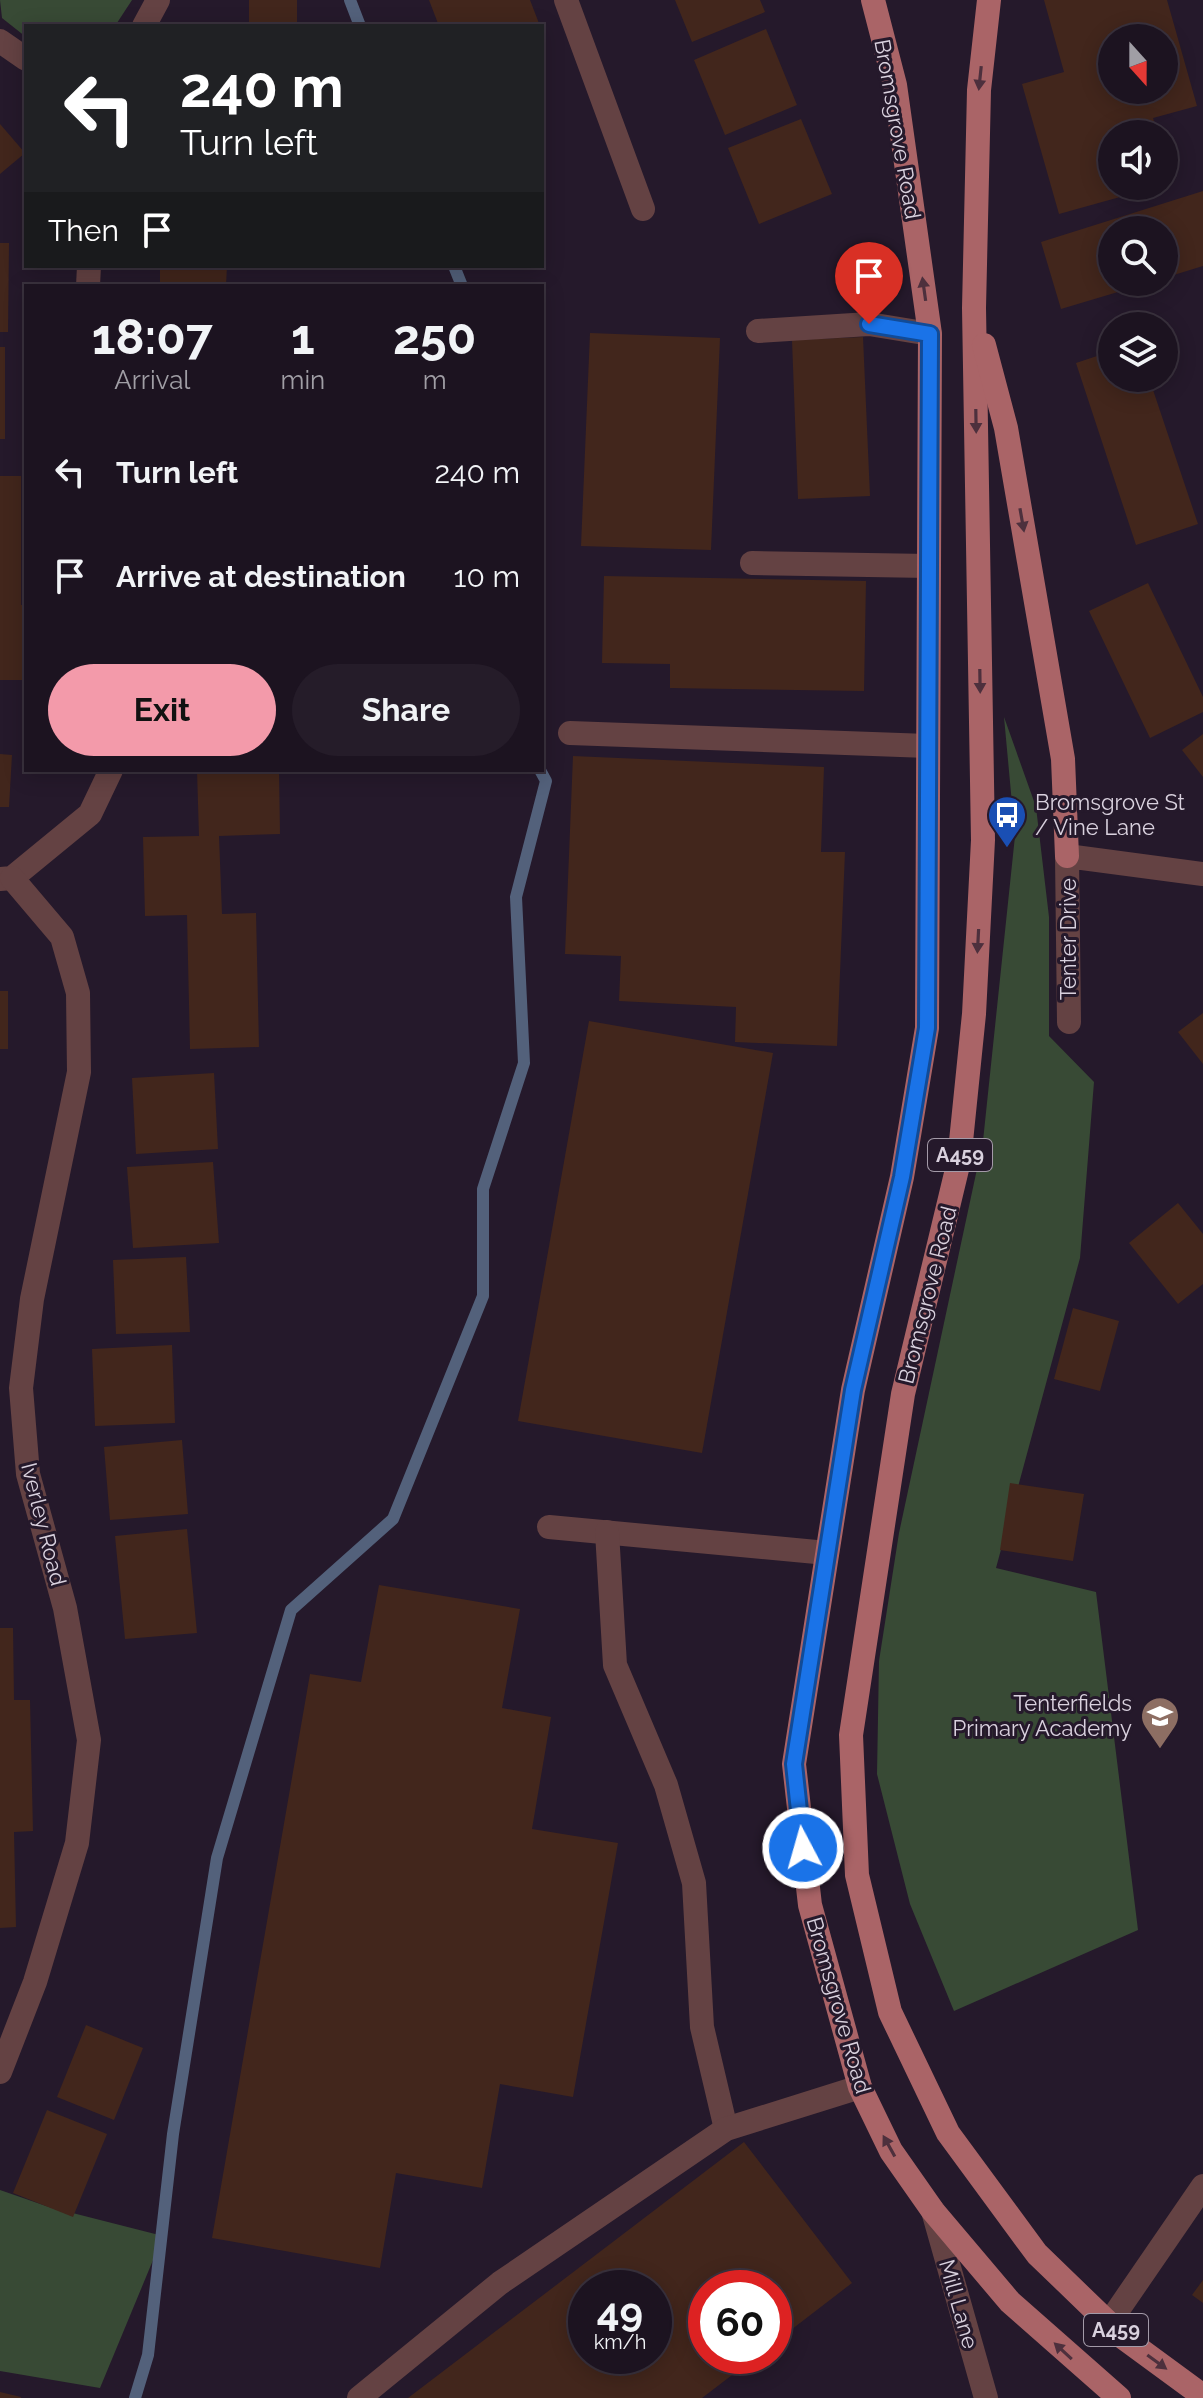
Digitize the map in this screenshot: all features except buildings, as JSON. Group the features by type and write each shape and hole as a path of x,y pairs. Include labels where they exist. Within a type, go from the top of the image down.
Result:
{"main road":[{"name":"Bromsgrove Road","path":"873,0 895,85 930,334 927,1028 902,1177 853,1390 794,1764 810,1905 860,2087 891,2151 933,2211 1010,2302 1119,2398"},
{"name":"Bromsgrove Road","path":"989,0 979,90 974,308 983,840 974,1014 959,1161 903,1394 851,1735 857,1875 890,2012 948,2133 1037,2254 1109,2323"},
{"path":"974,308 1006,428 1063,759 1067,856"},
{"name":"A459","path":"1109,2323 1203,2396"}],"street":[{"path":"145,24 158,0"},
{"path":"566,0 643,209"},
{"path":"0,41 24,58"},
{"path":"758,331 869,324 930,334"},
{"path":"752,563 929,566"},
{"path":"570,733 928,746"},
{"path":"6,879 90,814 110,772"},
{"path":"1067,856 1203,874"},
{"name":"Tenter Drive","path":"1067,856 1069,1022"},
{"name":"Iverley Road","path":"0,2072 7,2036 77,1843 89,1740 65,1608 28,1474 21,1388 32,1299 79,1072 78,993 62,937 6,879"},
{"path":"549,1527 827,1553"},
{"path":"607,1532 615,1665 666,1785 694,1883 702,2027 726,2129"},
{"path":"359,2398 500,2283 726,2129 860,2087"},
{"path":"1109,2323 1203,2186"},
{"name":"Mill Lane","path":"933,2211 986,2398"}],"green space":[{"path":"0,0 132,0 116,24 24,24 24,35 2,18"},
{"path":"1004,717 1036,807 1049,917 1049,1036 1094,1082 1080,1258 996,1568 1096,1592 1138,1930 954,2011 910,1904 877,1774 879,1661 899,1533 983,1141 1015,836"},
{"path":"0,2190 49,2207 163,2236 100,2388 0,2371"}],"waterway":[{"path":"350,0 359,24"},
{"path":"455,268 461,284"},
{"path":"135,2398 148,2355 173,2134 217,1858 291,1610 393,1519 483,1296 483,1189 524,1063 516,897 546,781 541,772"}],"place":[{"name":"Bromsgrove St / Vine Lane","path":"1007,849"},
{"name":"Tenterfields Primary Academy","path":"1160,1750"}],"route":[{"path":"803,1848 794,1764 853,1390 902,1177 927,1028 930,334 869,324"}]}
